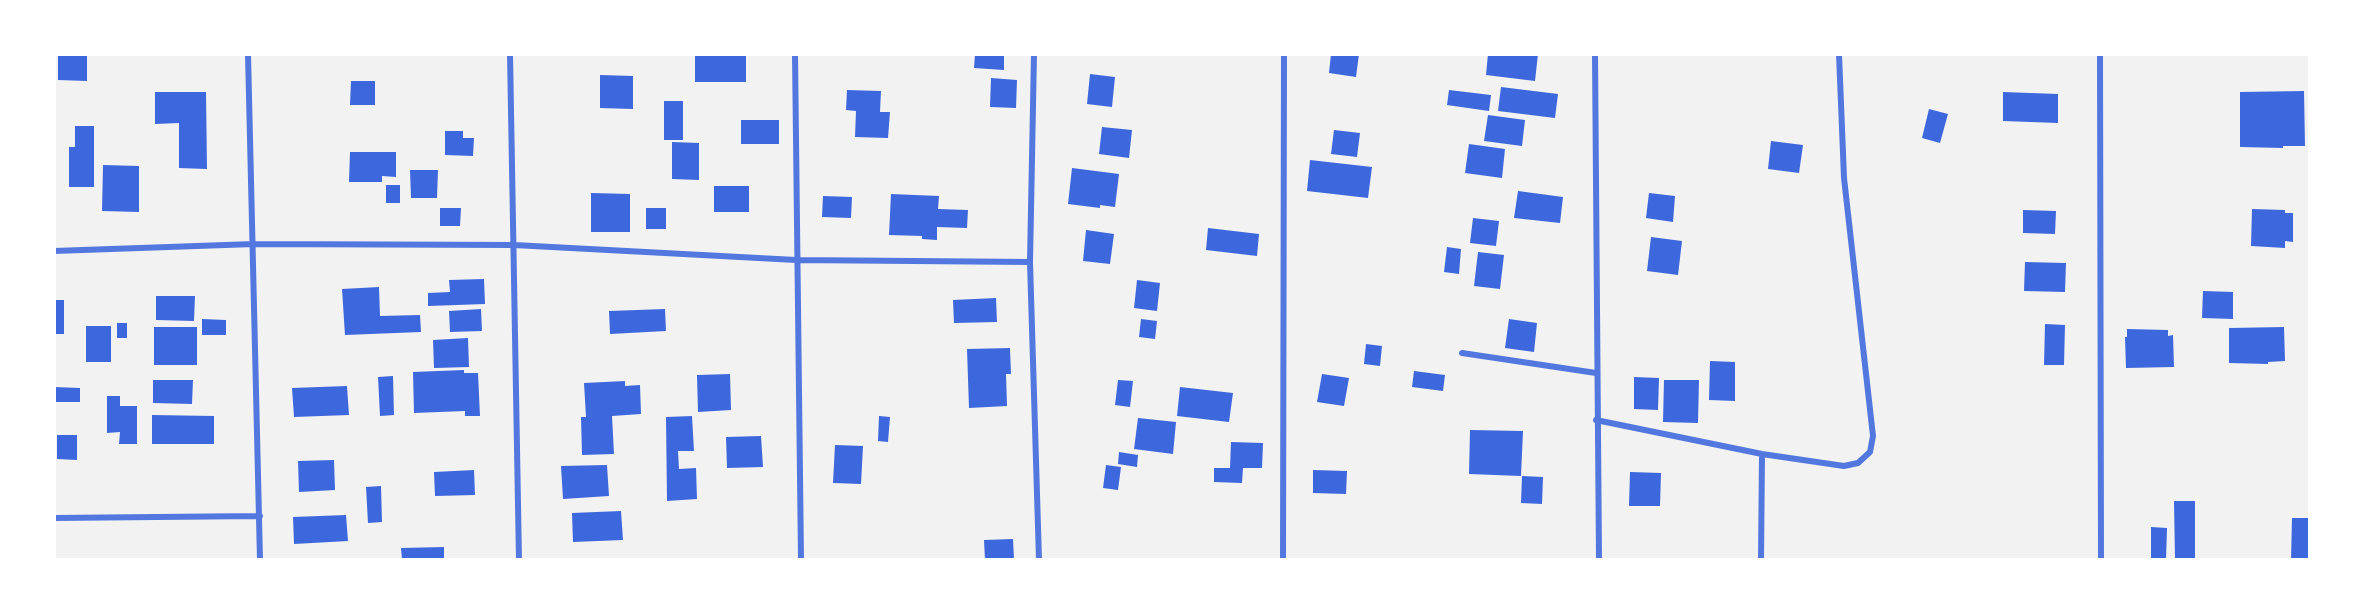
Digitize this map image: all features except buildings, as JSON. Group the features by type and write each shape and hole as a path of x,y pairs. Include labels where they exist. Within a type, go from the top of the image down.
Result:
{"street":[{"path":"249,54 260,560"},
{"path":"510,54 519,560"},
{"path":"795,54 801,560"},
{"path":"1034,54 1030,262 1039,560"},
{"path":"1283,560 1284,54"},
{"path":"1594,54 1599,560"},
{"path":"1596,420 1762,454 1844,466 1858,463 1870,452 1874,436 1844,178 1839,54"},
{"path":"2100,54 2101,560"},
{"path":"54,251 254,244 514,245 796,260 1030,262"},
{"path":"1462,353 1596,373"},
{"path":"1761,560 1762,454"},
{"path":"54,518 260,516"}]}
